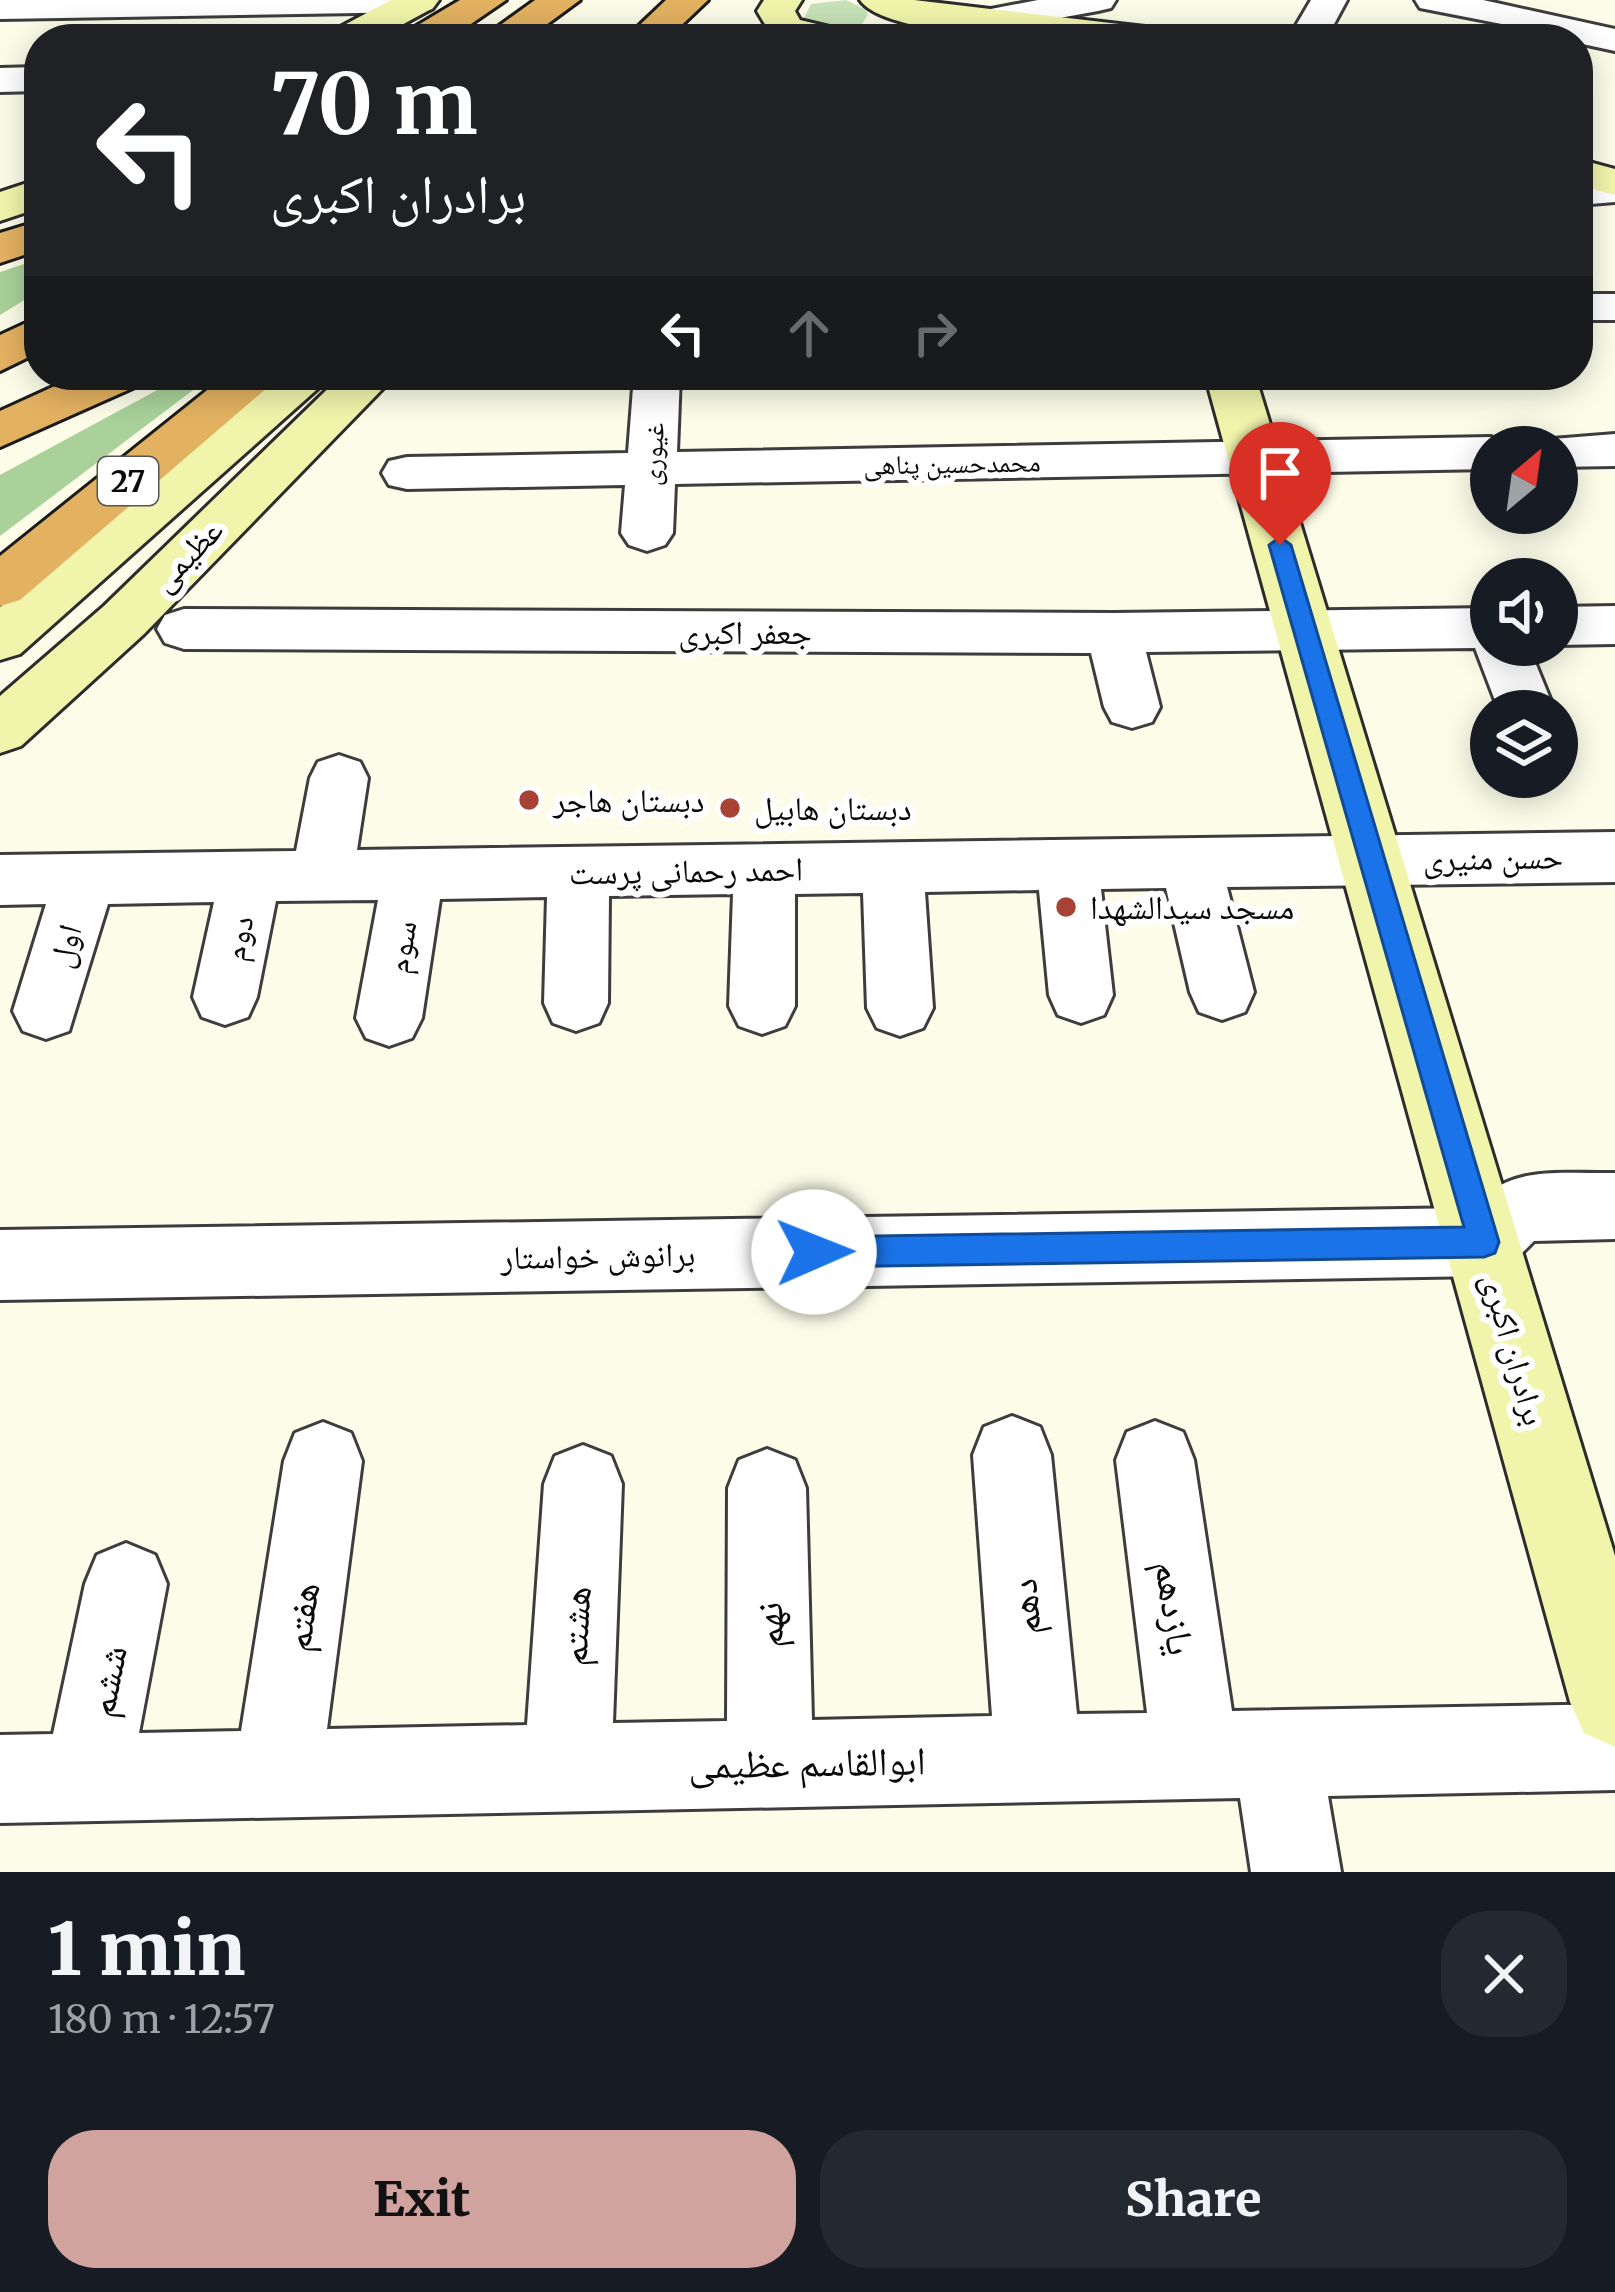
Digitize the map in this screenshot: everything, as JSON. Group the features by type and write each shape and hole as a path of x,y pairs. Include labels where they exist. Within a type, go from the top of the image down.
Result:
{"highway":[{"path":"447,24 487,0"},
{"path":"523,24 561,0"},
{"path":"661,24 689,0"},
{"path":"0,431 88,390"},
{"name":"27","path":"0,586 239,390"}],"street":[{"path":"0,8 419,0"},
{"path":"375,24 419,0"},
{"path":"1019,24 1098,0"},
{"path":"1433,0 1542,24"},
{"path":"0,639 290,390"},
{"name":"عظیمی","path":"0,730 124,620 356,390"},
{"name":"غیوری","path":"647,533 656,390"},
{"name":"برادران اکبری","path":"1234,390 1615,1702"},
{"path":"1578,451 1615,450"},
{"name":"محمدحسین پناهی","path":"407,473 1470,453"},
{"path":"1578,626 1615,625"},
{"name":"جعفر اکبری","path":"184,629 1114,633 1470,628"},
{"path":"1114,633 1132,707"},
{"path":"0,718 54,682"},
{"path":"322,877 339,778"},
{"name":"حسن منیری","path":"1372,860 1615,856"},
{"name":"احمد رحمانی پرست","path":"0,880 1372,860"},
{"path":"1190,862 1222,992"},
{"path":"1067,864 1081,995"},
{"path":"893,868 900,1008"},
{"path":"762,1006 764,869"},
{"path":"576,1003 579,872"},
{"name":"سوم","path":"389,1018 412,875"},
{"name":"دوم","path":"225,998 250,878"},
{"name":"اول","path":"46,1011 84,880"},
{"path":"1484,1242 1518,1208 1615,1206"},
{"name":"برانوش خواستار","path":"0,1265 1484,1242"},
{"name":"دهم","path":"1012,1455 1038,1758"},
{"name":"یازدهم","path":"1155,1460 1236,1754 1296,1872"},
{"name":"هفتم","path":"278,1773 323,1461"},
{"name":"هشتم","path":"568,1768 583,1484"},
{"name":"نهم","path":"767,1488 770,1763"},
{"name":"ششم","path":"87,1778 126,1584"},
{"name":"ابوالقاسم عظیمی","path":"0,1779 1615,1747"}],"green space":[{"path":"846,0 868,15 862,24 818,24 804,18 811,4"},
{"path":"24,264 24,300 0,315 0,272"},
{"path":"157,390 193,390 0,536 0,475"}],"place":[{"name":"دبستان هاجر","path":"529,800"},
{"name":"دبستان هابیل","path":"730,808"},
{"name":"مسجد سیدالشهدا","path":"1066,907"}],"route":[{"path":"814,1252 1484,1242 1280,545"}]}
